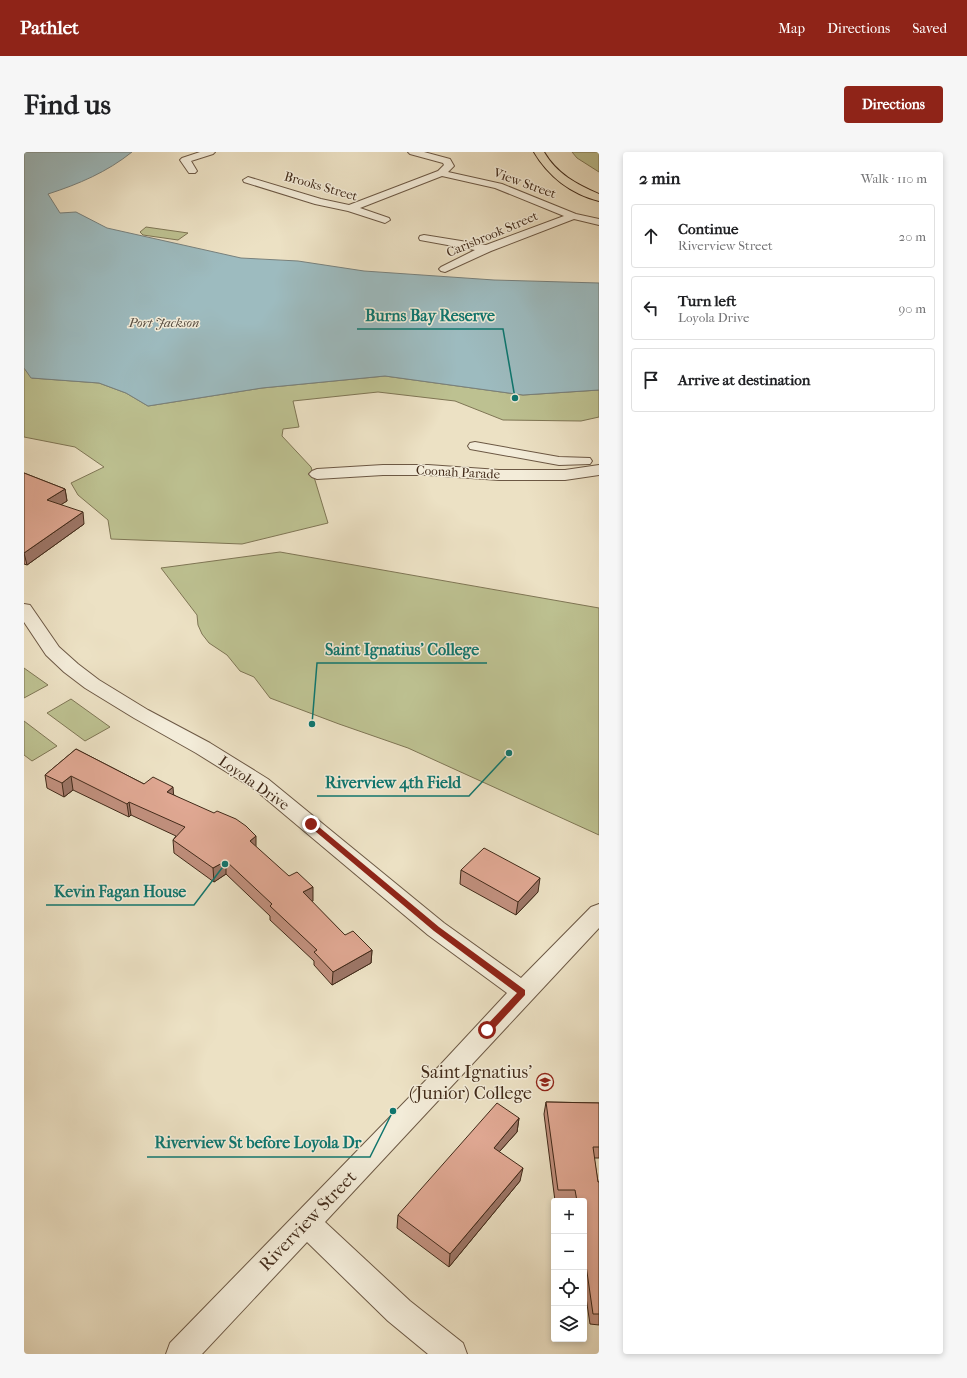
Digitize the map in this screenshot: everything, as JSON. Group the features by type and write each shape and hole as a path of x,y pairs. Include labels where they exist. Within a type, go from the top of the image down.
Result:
{"main road":[{"path":"539,152 548,168 556,175 577,188 599,198"},
{"path":"550,152 556,162 568,173 599,190"}],"street":[{"path":"192,171 185,160 210,152"},
{"path":"350,208 440,173 449,166 447,161 413,152"},
{"name":"View Street","path":"440,173 498,186 573,216 599,222"},
{"name":"Brooks Street","path":"248,180 319,202 350,208 385,220"},
{"name":"Carisbrook Street","path":"445,269 487,249 573,216"},
{"path":"424,238 487,249"},
{"name":"Coonah Parade","path":"475,446 559,461 599,461"},
{"name":"Coonah Parade","path":"317,474 383,470 428,470 499,475 565,475 599,470"},
{"name":"Loyola Drive","path":"24,609 30,630 76,672 141,714 203,748 261,784 436,929 523,992"},
{"name":"Riverview Street","path":"181,1354 438,1085 523,992 599,913"},
{"path":"306,1222 399,1311 452,1354"}],"green space":[{"path":"572,152 599,152 599,172 577,158"},
{"path":"146,227 188,233 178,240 143,235 140,232"},
{"path":"24,368 32,378 99,383 126,393 148,406 262,388 385,376 523,395 599,390 599,417 581,421 503,420 455,401 378,392 293,401 299,427 283,429 282,436 311,467 328,523 242,544 111,539 108,520 78,495 71,483 104,467 75,447 24,437"},
{"path":"280,552 599,608 599,835 408,748 270,698 254,677 240,671 227,655 209,643 202,634 198,625 197,615 161,568"},
{"path":"24,668 48,685 24,698"},
{"path":"71,699 110,727 85,741 47,713"},
{"path":"24,721 57,746 32,761 24,755"}],"water":[{"name":"Port Jackson","path":"24,152 132,152 113,166 92,177 48,194 60,213 76,212 107,228 241,258 298,261 364,271 494,280 599,283 599,390 523,395 385,376 262,388 148,406 126,393 99,383 31,378 24,368"}],"building":[{"path":"24,473 65,489 47,500 83,512 24,553"},
{"path":"76,749 144,784 153,777 173,787 167,792 214,813 217,811 236,819 256,836 250,841 289,876 297,872 313,887 303,892 345,935 353,931 372,950 333,972 314,952 317,950 270,906 272,904 226,861 213,868 173,840 185,827 129,802 127,804 71,776 62,783 45,775"},
{"path":"484,848 540,878 518,902 461,870"},
{"path":"546,1102 599,1103 599,1147 593,1147 599,1182 599,1314 593,1314 587,1272 587,1198 576,1198 575,1190 558,1190"},
{"path":"497,1103 519,1118 494,1148 523,1168 450,1254 398,1215"}],"place":[{"name":"Burns Bay Reserve","path":"515,398"},
{"name":"Saint Ignatius' College","path":"312,724"},
{"name":"Riverview 4th Field","path":"509,753"},
{"name":"Kevin Fagan House","path":"225,864"},
{"name":"Saint Ignatius' (Junior) College","path":"545,1082"},
{"name":"Riverview St before Loyola Dr","path":"393,1111"}],"route":[{"path":"311,824 436,929 523,992 487,1030"}]}
